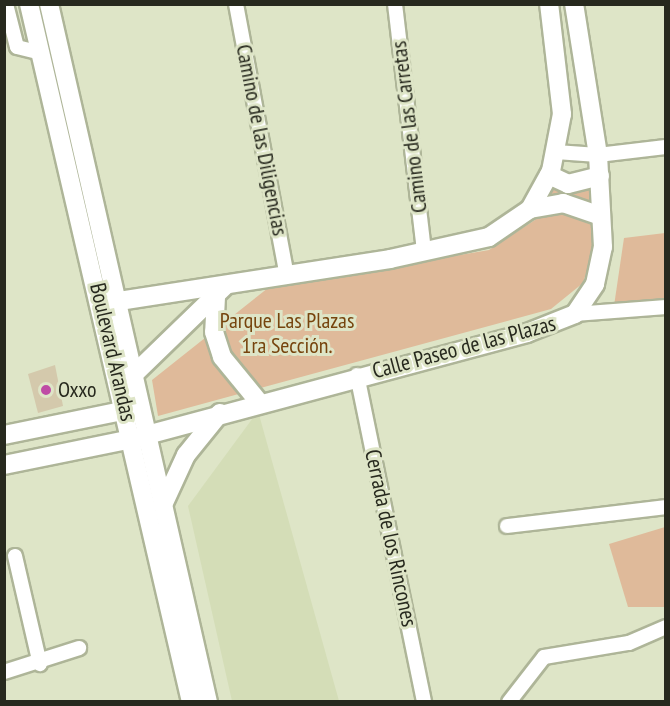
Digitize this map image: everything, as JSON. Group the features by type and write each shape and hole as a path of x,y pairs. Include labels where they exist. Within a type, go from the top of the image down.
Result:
{"street":[{"path":"6,4 17,47 41,53"},
{"name":"Boulevard Arandas","path":"29,4 121,386 135,408"},
{"name":"Boulevard Arandas","path":"49,4 135,374 135,408 191,702"},
{"name":"Camino de las Diligencias","path":"236,4 287,276"},
{"name":"Camino de las Carretas","path":"395,4 424,250"},
{"path":"530,209 549,176 556,152 562,86 549,4"},
{"name":"Calle Paseo de las Plazas","path":"4,465 141,436 258,401 527,333 575,314 600,270 601,216 600,176 574,4"},
{"path":"556,152 597,155 666,147"},
{"path":"549,176 568,184 600,176"},
{"path":"119,301 221,291 489,237 530,209 563,203 601,216"},
{"path":"121,386 221,291"},
{"path":"221,291 214,332 222,357 258,401"},
{"path":"575,314 666,307"},
{"name":"Cerrada de los Rincones","path":"357,375 424,702"},
{"path":"4,435 135,408"},
{"path":"163,505 186,455 221,413"},
{"name":"Boulevard Arandas","path":"141,436 163,505 208,702"},
{"path":"507,526 666,507"},
{"path":"15,556 40,664"},
{"path":"509,702 544,657 630,644 666,627"},
{"path":"4,672 40,664 79,648"}],"shaded area":[{"path":"258,411 339,701 232,701 188,506"}],"green space":[{"name":"Parque Las Plazas 1ra Sección.","path":"558,173 592,173 595,245 583,283 551,309 158,416 152,380 268,288 489,250 535,220"},
{"path":"665,233 665,303 614,306 624,238"},
{"path":"665,527 665,607 628,607 609,544"}],"building":[{"name":"Oxxo","path":"55,365 63,406 38,413 28,374"}],"place":[{"name":"Oxxo","path":"46,390"}]}
